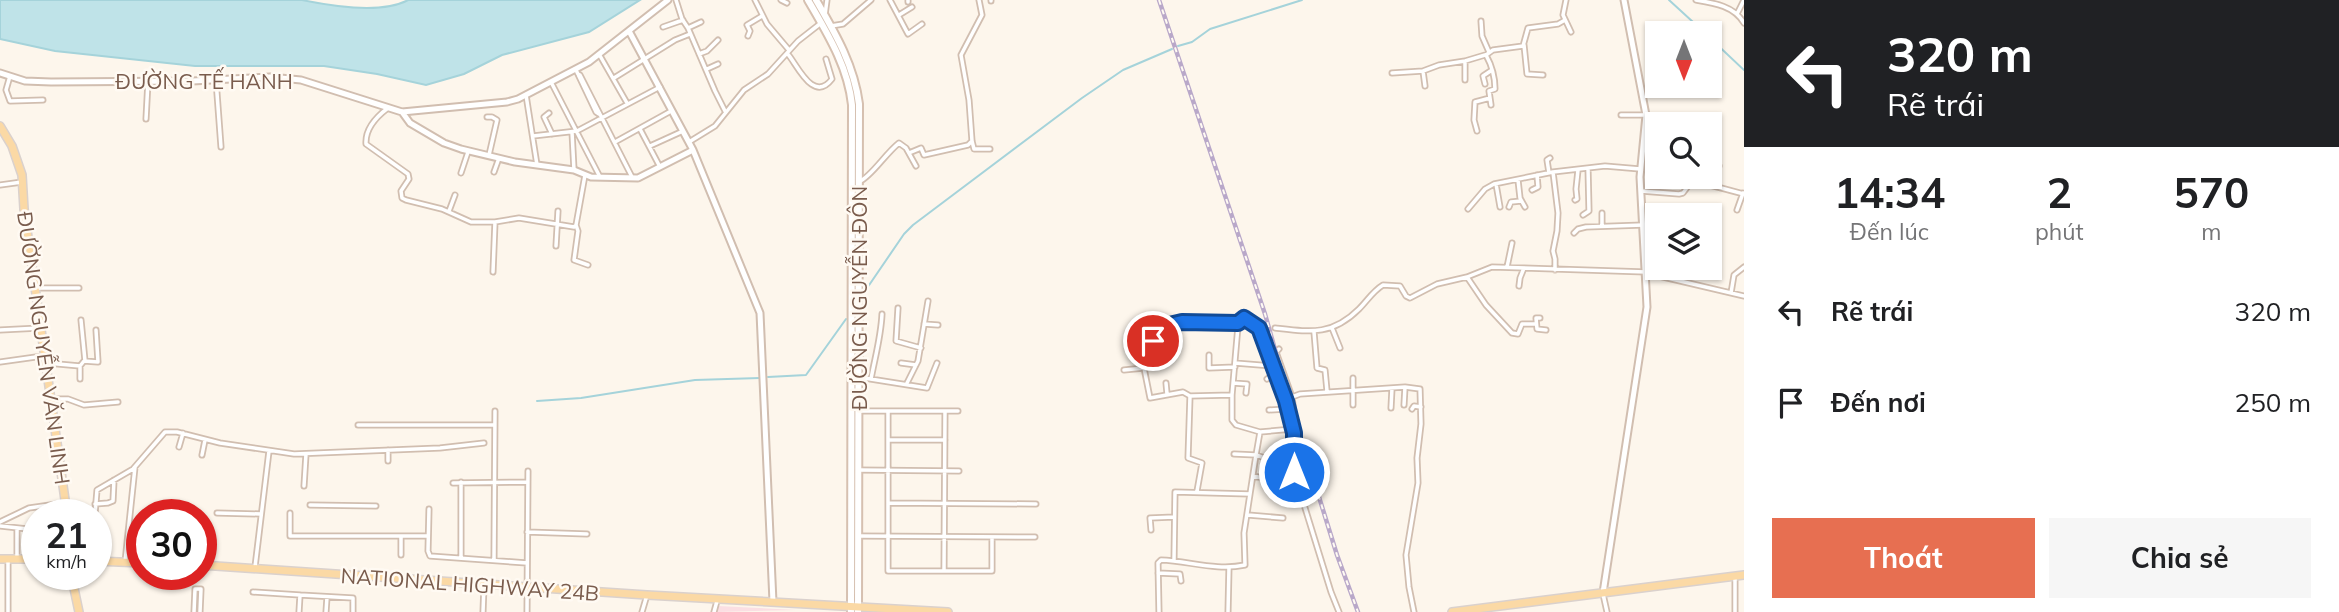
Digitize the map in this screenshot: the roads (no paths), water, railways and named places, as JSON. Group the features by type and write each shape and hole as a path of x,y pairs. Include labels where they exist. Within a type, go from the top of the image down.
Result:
{"main road":[{"name":"ĐƯỜNG NGUYỄN ĐÔN","path":"808,0 821,19 831,26 849,63 860,120 856,271 855,609"},
{"name":"ĐƯỜNG NGUYỄN ĐÔN","path":"816,0 821,19 842,65 852,99 856,271"},
{"name":"ĐƯỜNG NGUYỄN VĂN LINH","path":"0,125 12,146 22,175 44,359 65,499"},
{"name":"ĐƯỜNG NGUYỄN VĂN LINH","path":"0,132 22,182"},
{"path":"4,559 21,559"},
{"path":"112,562 125,562"},
{"name":"NATIONAL HIGHWAY 24B","path":"217,566 855,609 948,612"},
{"path":"1452,612 1744,575"},
{"path":"75,590 79,612"}],"street":[{"name":"ĐƯỜNG TẾ HANH","path":"0,73 25,81 51,82 148,82 270,77 301,80 402,112 508,102 577,72 668,0"},
{"path":"676,0 725,111"},
{"path":"755,0 762,16 807,83 814,86 826,85 832,79 826,59"},
{"path":"781,0 788,3"},
{"path":"690,142 715,126 744,90 768,74 821,19 827,0"},
{"path":"831,26 843,24 871,0"},
{"path":"890,0 908,34 922,24"},
{"path":"979,0 982,15 961,55 974,149 990,149"},
{"path":"1566,0 1563,15 1571,32"},
{"path":"1624,0 1646,112"},
{"path":"1696,0 1723,6 1737,13 1744,23"},
{"path":"1723,6 1725,0"},
{"path":"1737,13 1744,0"},
{"path":"898,15 912,7"},
{"path":"748,36 750,31 747,25 762,16"},
{"path":"663,27 683,20"},
{"path":"1543,75 1530,76 1526,73 1524,45 1528,28 1558,24 1565,20"},
{"path":"1480,21 1495,88 1489,90 1491,106"},
{"path":"688,27 701,22"},
{"path":"629,31 690,142 760,313 773,602"},
{"path":"614,78 675,40 690,34"},
{"path":"699,54 707,51 718,40"},
{"path":"1392,73 1423,71 1524,45"},
{"path":"599,54 627,103"},
{"path":"1465,61 1465,80"},
{"path":"707,69 718,64"},
{"path":"1485,84 1483,76 1492,70"},
{"path":"1423,71 1425,86"},
{"path":"577,72 633,179"},
{"path":"10,76 6,90 10,101 43,100"},
{"path":"216,80 221,147"},
{"path":"146,119 148,82"},
{"path":"551,82 574,132 600,178"},
{"path":"533,136 574,132 600,115 661,87"},
{"path":"526,95 537,165"},
{"path":"1477,131 1474,120 1475,102 1490,98"},
{"path":"388,108 379,114 371,125 366,144 408,174 409,180 401,191 402,198 450,211 471,222 519,218 557,225 576,225"},
{"path":"615,142 673,110"},
{"path":"402,112 406,120 444,143 499,158 574,170 600,178 633,179 647,175 693,150"},
{"path":"549,113 544,117 552,134"},
{"path":"1621,115 1645,114"},
{"path":"487,117 497,120 488,155"},
{"path":"1645,123 1640,169 1645,256"},
{"path":"640,128 660,167"},
{"path":"650,147 683,131"},
{"path":"574,132 574,170"},
{"path":"909,153 921,148 924,155 968,145 972,141"},
{"path":"859,182 867,178 881,159 898,144 903,145 916,166"},
{"path":"461,173 468,150"},
{"path":"494,172 499,158"},
{"path":"1550,158 1547,160 1558,213 1553,251 1555,270"},
{"path":"1468,209 1490,185 1588,168 1620,166 1640,169"},
{"path":"1583,215 1589,211 1588,168"},
{"path":"1575,200 1578,170"},
{"path":"585,175 576,225 578,231 575,260 588,265"},
{"path":"1532,190 1538,187 1537,175"},
{"path":"1518,180 1521,201 1525,208"},
{"path":"0,184 22,182"},
{"path":"1496,184 1500,207"},
{"path":"1722,188 1744,194 1737,209"},
{"path":"1640,191 1679,194 1686,189"},
{"path":"450,211 455,195"},
{"path":"1509,207 1511,202 1521,201"},
{"path":"556,246 558,211"},
{"path":"1602,213 1602,226"},
{"path":"493,272 495,222"},
{"path":"1574,233 1580,228 1643,225"},
{"path":"1507,267 1512,243"},
{"path":"1275,328 1314,332 1332,328 1357,311 1382,285 1400,286 1408,298 1437,284 1466,277 1486,267 1645,272"},
{"path":"1519,286 1525,267"},
{"path":"1731,293 1734,275 1744,267"},
{"path":"1466,277 1486,305 1512,333 1518,334 1522,324 1536,324"},
{"path":"1607,612 1603,593 1641,352 1647,307 1646,280"},
{"path":"1678,280 1744,296"},
{"path":"35,288 79,288"},
{"path":"907,383 921,348 928,301"},
{"path":"898,309 896,341 921,348"},
{"path":"871,379 882,314"},
{"path":"1153,341 1148,330 1182,322 1238,323 1244,318 1259,328 1293,429 1297,484 1339,612"},
{"path":"1540,318 1536,318 1537,329 1546,330"},
{"path":"80,379 80,366 85,360 81,320"},
{"path":"1238,323 1232,395 1234,423 1260,432 1293,429"},
{"path":"924,324 938,325"},
{"path":"0,330 40,328"},
{"path":"1332,328 1340,348"},
{"path":"85,360 99,361 96,330"},
{"path":"1314,332 1317,368 1325,370 1326,391"},
{"path":"1279,349 1276,352 1292,397 1294,412 1289,415"},
{"path":"1209,355 1209,368 1235,365 1273,366"},
{"path":"0,362 44,359 80,366"},
{"path":"901,363 916,365"},
{"path":"855,377 929,388 937,363"},
{"path":"1124,370 1144,368 1150,397 1183,392 1190,396 1232,395"},
{"path":"1267,379 1276,373"},
{"path":"1353,378 1353,404"},
{"path":"1166,383 1167,394"},
{"path":"1233,383 1247,384 1246,393"},
{"path":"1404,405 1405,387"},
{"path":"1391,408 1392,388"},
{"path":"1292,397 1353,389 1420,389 1418,483 1406,555 1415,612"},
{"path":"1379,398 1380,390"},
{"path":"1190,396 1188,458 1202,463 1197,491"},
{"path":"50,399 66,399 84,405 118,402"},
{"path":"1412,409 1421,407"},
{"path":"1269,410 1287,409"},
{"path":"494,560 495,411"},
{"path":"855,411 958,411"},
{"path":"888,411 888,571 992,571 992,537"},
{"path":"944,571 945,411"},
{"path":"358,425 495,425"},
{"path":"96,499 97,490 135,467 165,432 183,433 205,440 269,451 306,454 484,443"},
{"path":"1159,612 1158,563 1161,560 1188,565 1245,565 1244,533 1260,432"},
{"path":"179,447 183,433"},
{"path":"202,455 205,440"},
{"path":"888,440 945,440"},
{"path":"388,450 388,461"},
{"path":"255,569 269,451"},
{"path":"304,486 306,454"},
{"path":"1234,454 1256,455 1289,466 1295,475"},
{"path":"125,562 135,467"},
{"path":"855,470 959,471"},
{"path":"527,612 528,471"},
{"path":"1252,476 1297,484"},
{"path":"112,501 114,480"},
{"path":"461,482 461,558"},
{"path":"453,483 528,482"},
{"path":"1174,561 1175,492 1250,495"},
{"path":"888,503 1036,504"},
{"path":"310,505 376,506"},
{"path":"429,509 430,556 527,563"},
{"path":"0,524 21,512"},
{"path":"217,513 261,514"},
{"path":"290,513 290,536 428,537"},
{"path":"1248,515 1283,518"},
{"path":"1151,530 1150,517 1174,517"},
{"path":"0,524 21,529"},
{"path":"17,529 17,559"},
{"path":"527,532 587,534"},
{"path":"401,536 401,555"},
{"path":"855,536 1035,537"},
{"path":"4,559 8,612"},
{"path":"1228,612 1230,567"},
{"path":"1158,572 1180,574 1181,581"},
{"path":"1734,576 1735,612"},
{"path":"483,612 484,585"},
{"path":"194,612 195,589 201,589 200,612"},
{"path":"0,592 8,592"},
{"path":"253,592 353,598 353,612"},
{"path":"299,612 300,595"},
{"path":"642,612 647,595"},
{"path":"326,612 327,597"},
{"path":"714,612 717,599"}],"water":[{"path":"0,0 302,0 371,8 408,0 640,0 589,32 502,55 464,74 426,85 324,66 195,66 55,51 0,39"}],"waterway":[{"path":"1178,46 1192,42 1210,29 1302,0"},
{"path":"1669,0 1692,21"},
{"path":"863,294 913,225 1123,70 1172,49"},
{"path":"1722,49 1744,70"},
{"path":"768,377 806,375 846,319"},
{"path":"537,401 581,398 695,380 760,378"}],"railway":[{"path":"1159,0 1265,314 1337,555 1358,612"}]}
